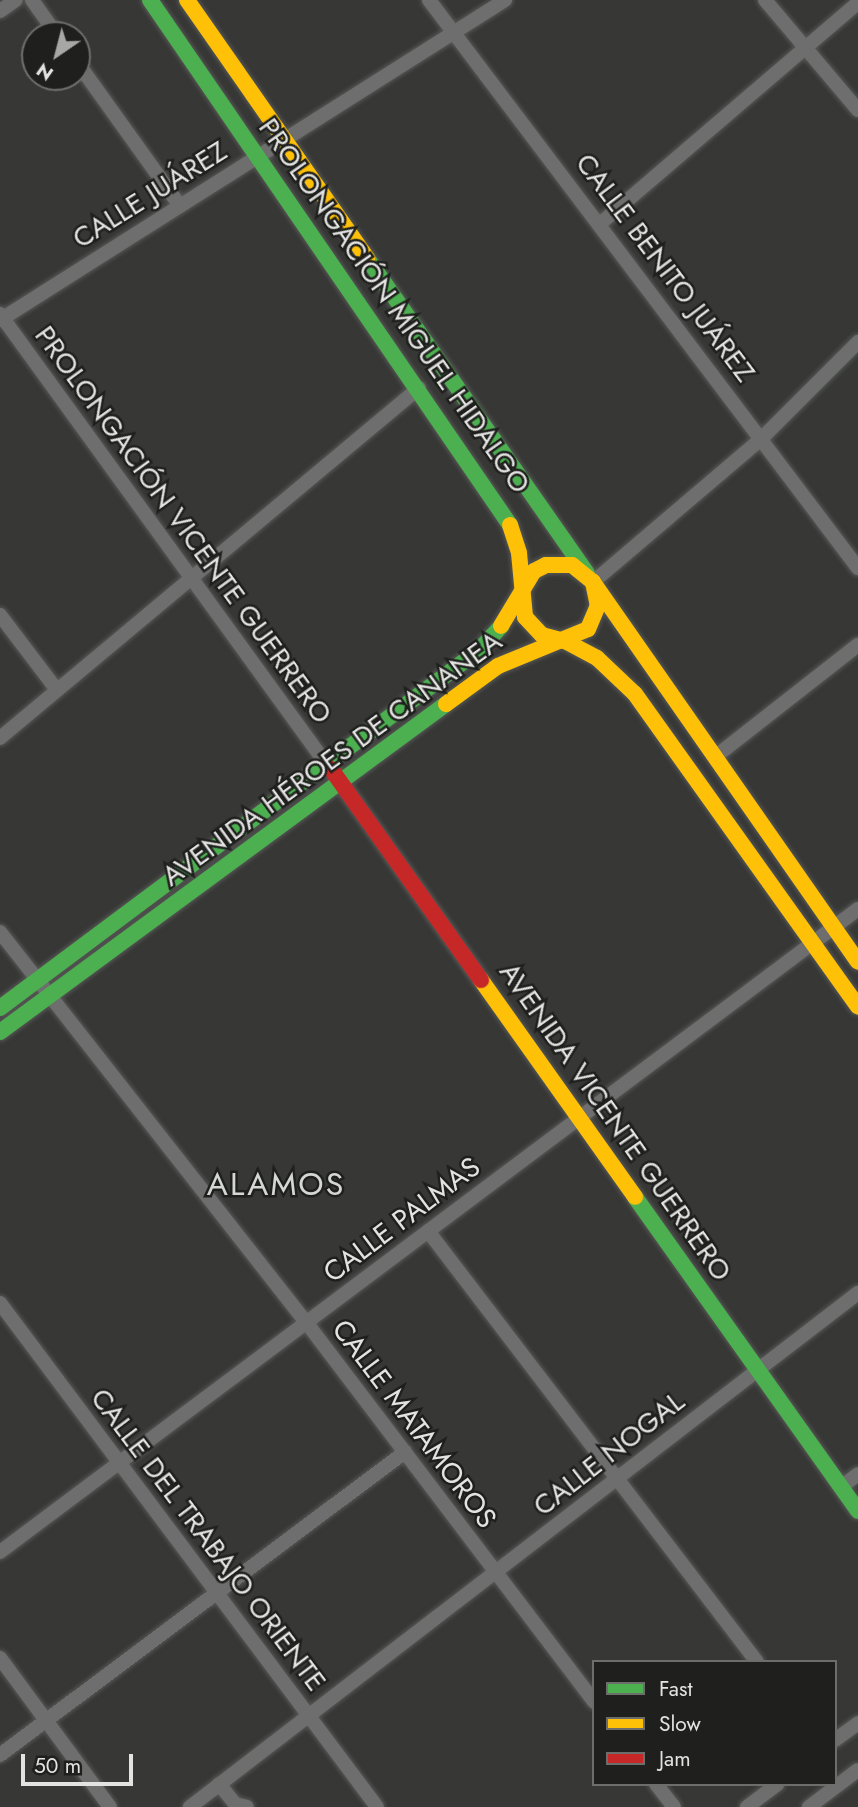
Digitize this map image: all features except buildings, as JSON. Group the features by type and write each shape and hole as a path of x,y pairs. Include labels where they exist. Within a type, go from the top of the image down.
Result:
{"main road":[{"name":"PROLONGACIÓN MIGUEL HIDALGO","path":"150,0 506,514 519,553 520,594 533,627 604,663 635,694 858,1007"},
{"name":"PROLONGACIÓN MIGUEL HIDALGO","path":"187,0 286,138 858,962"},
{"name":"AVENIDA HÉROES DE CANANEA","path":"0,1008 479,650 503,624 534,571 559,563 572,565 593,582 598,593 595,619 578,637 530,649 498,666 0,1032"},
{"path":"635,694 659,676"},
{"name":"AVENIDA VICENTE GUERRERO","path":"327,765 342,780 858,1511"}],"street":[{"path":"0,11 16,0"},
{"path":"32,0 47,21"},
{"name":"CALLE BENITO JUÁREZ","path":"429,0 601,223 858,568"},
{"name":"CALLE JUÁREZ","path":"1,317 505,0"},
{"path":"765,0 858,110"},
{"path":"601,223 858,3"},
{"path":"91,82 180,206"},
{"name":"PROLONGACIÓN VICENTE GUERRERO","path":"1,317 327,765"},
{"path":"593,582 762,438 858,342"},
{"path":"0,738 419,388"},
{"path":"0,615 57,690"},
{"path":"715,757 858,645"},
{"name":"CALLE PALMAS","path":"0,1552 858,909"},
{"name":"CALLE MATAMOROS","path":"0,932 306,1322 592,1699"},
{"path":"428,1231 755,1660"},
{"name":"CALLE NOGAL","path":"190,1807 858,1293"},
{"name":"CALLE DEL TRABAJO ORIENTE","path":"0,1303 377,1807"},
{"path":"0,1755 405,1452"},
{"path":"841,1487 858,1474"},
{"path":"0,1658 110,1807"},
{"path":"837,1739 858,1723"},
{"path":"837,1786 858,1770"},
{"path":"219,1784 235,1804 247,1807"},
{"path":"658,1786 674,1807"},
{"path":"747,1807 774,1786"},
{"path":"809,1807 837,1786"}],"traffic: fast":[{"path":"150,0 510,525"},
{"path":"367,258 587,573"},
{"path":"0,1008 479,650 501,626"},
{"path":"0,1032 446,704"},
{"path":"635,1197 858,1511"}],"traffic: slow":[{"path":"187,0 367,258"},
{"path":"510,525 519,553 525,617 542,635 565,641"},
{"path":"446,704 498,666 588,629 598,606 593,582 572,565 546,565 534,571 501,626"},
{"path":"593,582 858,962"},
{"path":"565,641 597,658 635,694 858,1007"},
{"path":"481,980 635,1197"}],"traffic: jam":[{"path":"331,769 481,980"}],"district":[{"name":"ALAMOS","path":"276,1184"}]}
